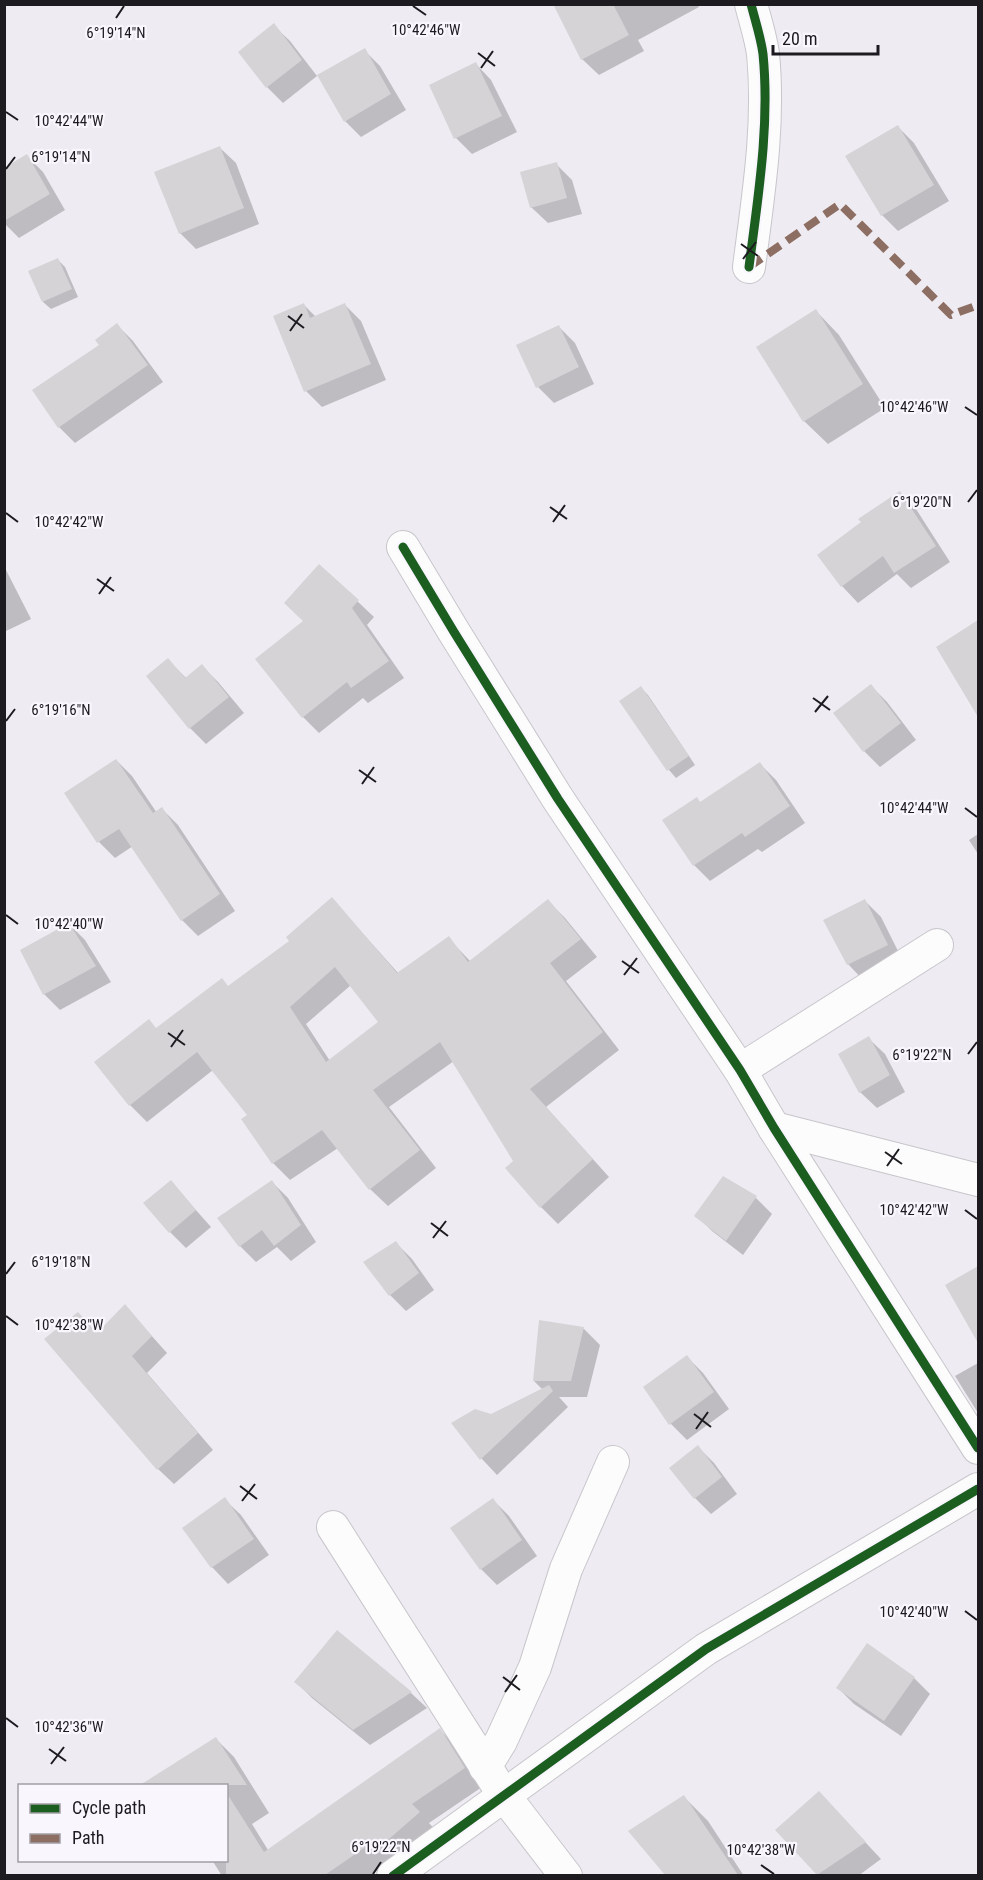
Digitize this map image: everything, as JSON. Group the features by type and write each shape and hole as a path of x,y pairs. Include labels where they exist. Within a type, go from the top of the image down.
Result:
{"street":[{"path":"749,267 759,191 764,115 763,52 751,4"},
{"path":"403,547 558,799 740,1070 774,1128 978,1448"},
{"path":"740,1070 937,945"},
{"path":"774,1128 978,1180"},
{"path":"485,1767 501,1741 535,1667 566,1569 613,1462"},
{"path":"393,1875 706,1649 978,1489"},
{"path":"333,1527 503,1794 566,1875"}],"building":[{"path":"553,4 613,4 629,35 581,60"},
{"path":"274,23 302,60 266,88 238,52"},
{"path":"365,48 391,94 344,122 317,75"},
{"path":"476,62 502,116 454,139 429,85"},
{"path":"898,125 934,185 881,216 845,156"},
{"path":"220,146 244,208 179,234 154,172"},
{"path":"27,154 50,194 4,221 4,168"},
{"path":"557,162 567,198 530,208 520,172"},
{"path":"58,258 72,289 42,302 28,271"},
{"path":"304,303 310,318 345,303 371,364 304,392 273,316"},
{"path":"816,309 863,384 803,422 756,347"},
{"path":"117,323 148,365 58,428 32,390 99,345 95,340"},
{"path":"559,325 579,367 536,388 516,345"},
{"path":"900,491 936,546 894,573 883,556 841,587 817,555 861,522 858,519"},
{"path":"319,564 359,600 352,608 389,661 351,688 347,682 302,718 255,659 303,621 284,603"},
{"path":"978,620 978,717 936,647"},
{"path":"168,658 185,678 202,664 229,697 189,729 146,676"},
{"path":"871,684 901,723 863,752 833,713"},
{"path":"641,686 689,756 667,771 619,701"},
{"path":"116,759 153,813 162,807 220,894 181,921 119,829 97,843 64,793"},
{"path":"760,762 790,806 745,837 742,833 693,866 662,820 697,797 700,802"},
{"path":"332,897 397,973 449,936 468,962 548,899 581,939 550,963 603,1032 530,1089 593,1159 540,1208 505,1168 513,1161 440,1042 373,1090 420,1150 369,1190 322,1130 272,1164 241,1119 247,1115 197,1052 129,1106 94,1062 149,1019 156,1028 222,978 228,986 289,941 286,937","holes":["335,967 378,1022 326,1062 290,1007"]},
{"path":"865,899 888,945 847,965 823,920"},
{"path":"69,923 96,966 43,995 20,950"},
{"path":"869,1036 890,1075 859,1093 838,1054"},
{"path":"723,1176 757,1196 726,1241 694,1216"},
{"path":"171,1180 196,1210 169,1233 143,1203"},
{"path":"272,1180 301,1225 274,1246 262,1230 239,1247 217,1218"},
{"path":"396,1241 419,1273 389,1296 363,1262"},
{"path":"978,1266 978,1343 945,1285"},
{"path":"125,1304 152,1336 132,1356 198,1433 157,1470 44,1339 78,1312 97,1333"},
{"path":"539,1320 584,1327 571,1381 533,1381"},
{"path":"687,1355 714,1392 669,1425 643,1387"},
{"path":"549,1385 553,1391 480,1460 451,1423 475,1409 491,1414"},
{"path":"698,1445 722,1477 694,1499 669,1468"},
{"path":"225,1497 254,1539 211,1568 182,1528"},
{"path":"493,1498 522,1540 480,1570 450,1528"},
{"path":"337,1630 412,1692 353,1730 294,1682"},
{"path":"867,1643 915,1677 884,1721 836,1688"},
{"path":"440,1728 465,1768 412,1804 420,1812 382,1845 377,1839 325,1875 226,1875 228,1795 264,1852"},
{"path":"216,1737 247,1785 228,1784 142,1784"},
{"path":"819,1791 866,1842 817,1875 775,1830"},
{"path":"684,1795 738,1875 665,1875 628,1831"}],"marked path":[{"path":"749,267 840,204 951,315 978,305"}],"cycle path":[{"path":"749,267 762,161 765,107 763,54 751,4"},
{"path":"403,547 558,799 740,1070 774,1128 978,1448"},
{"path":"393,1876 706,1649 978,1489"}]}
